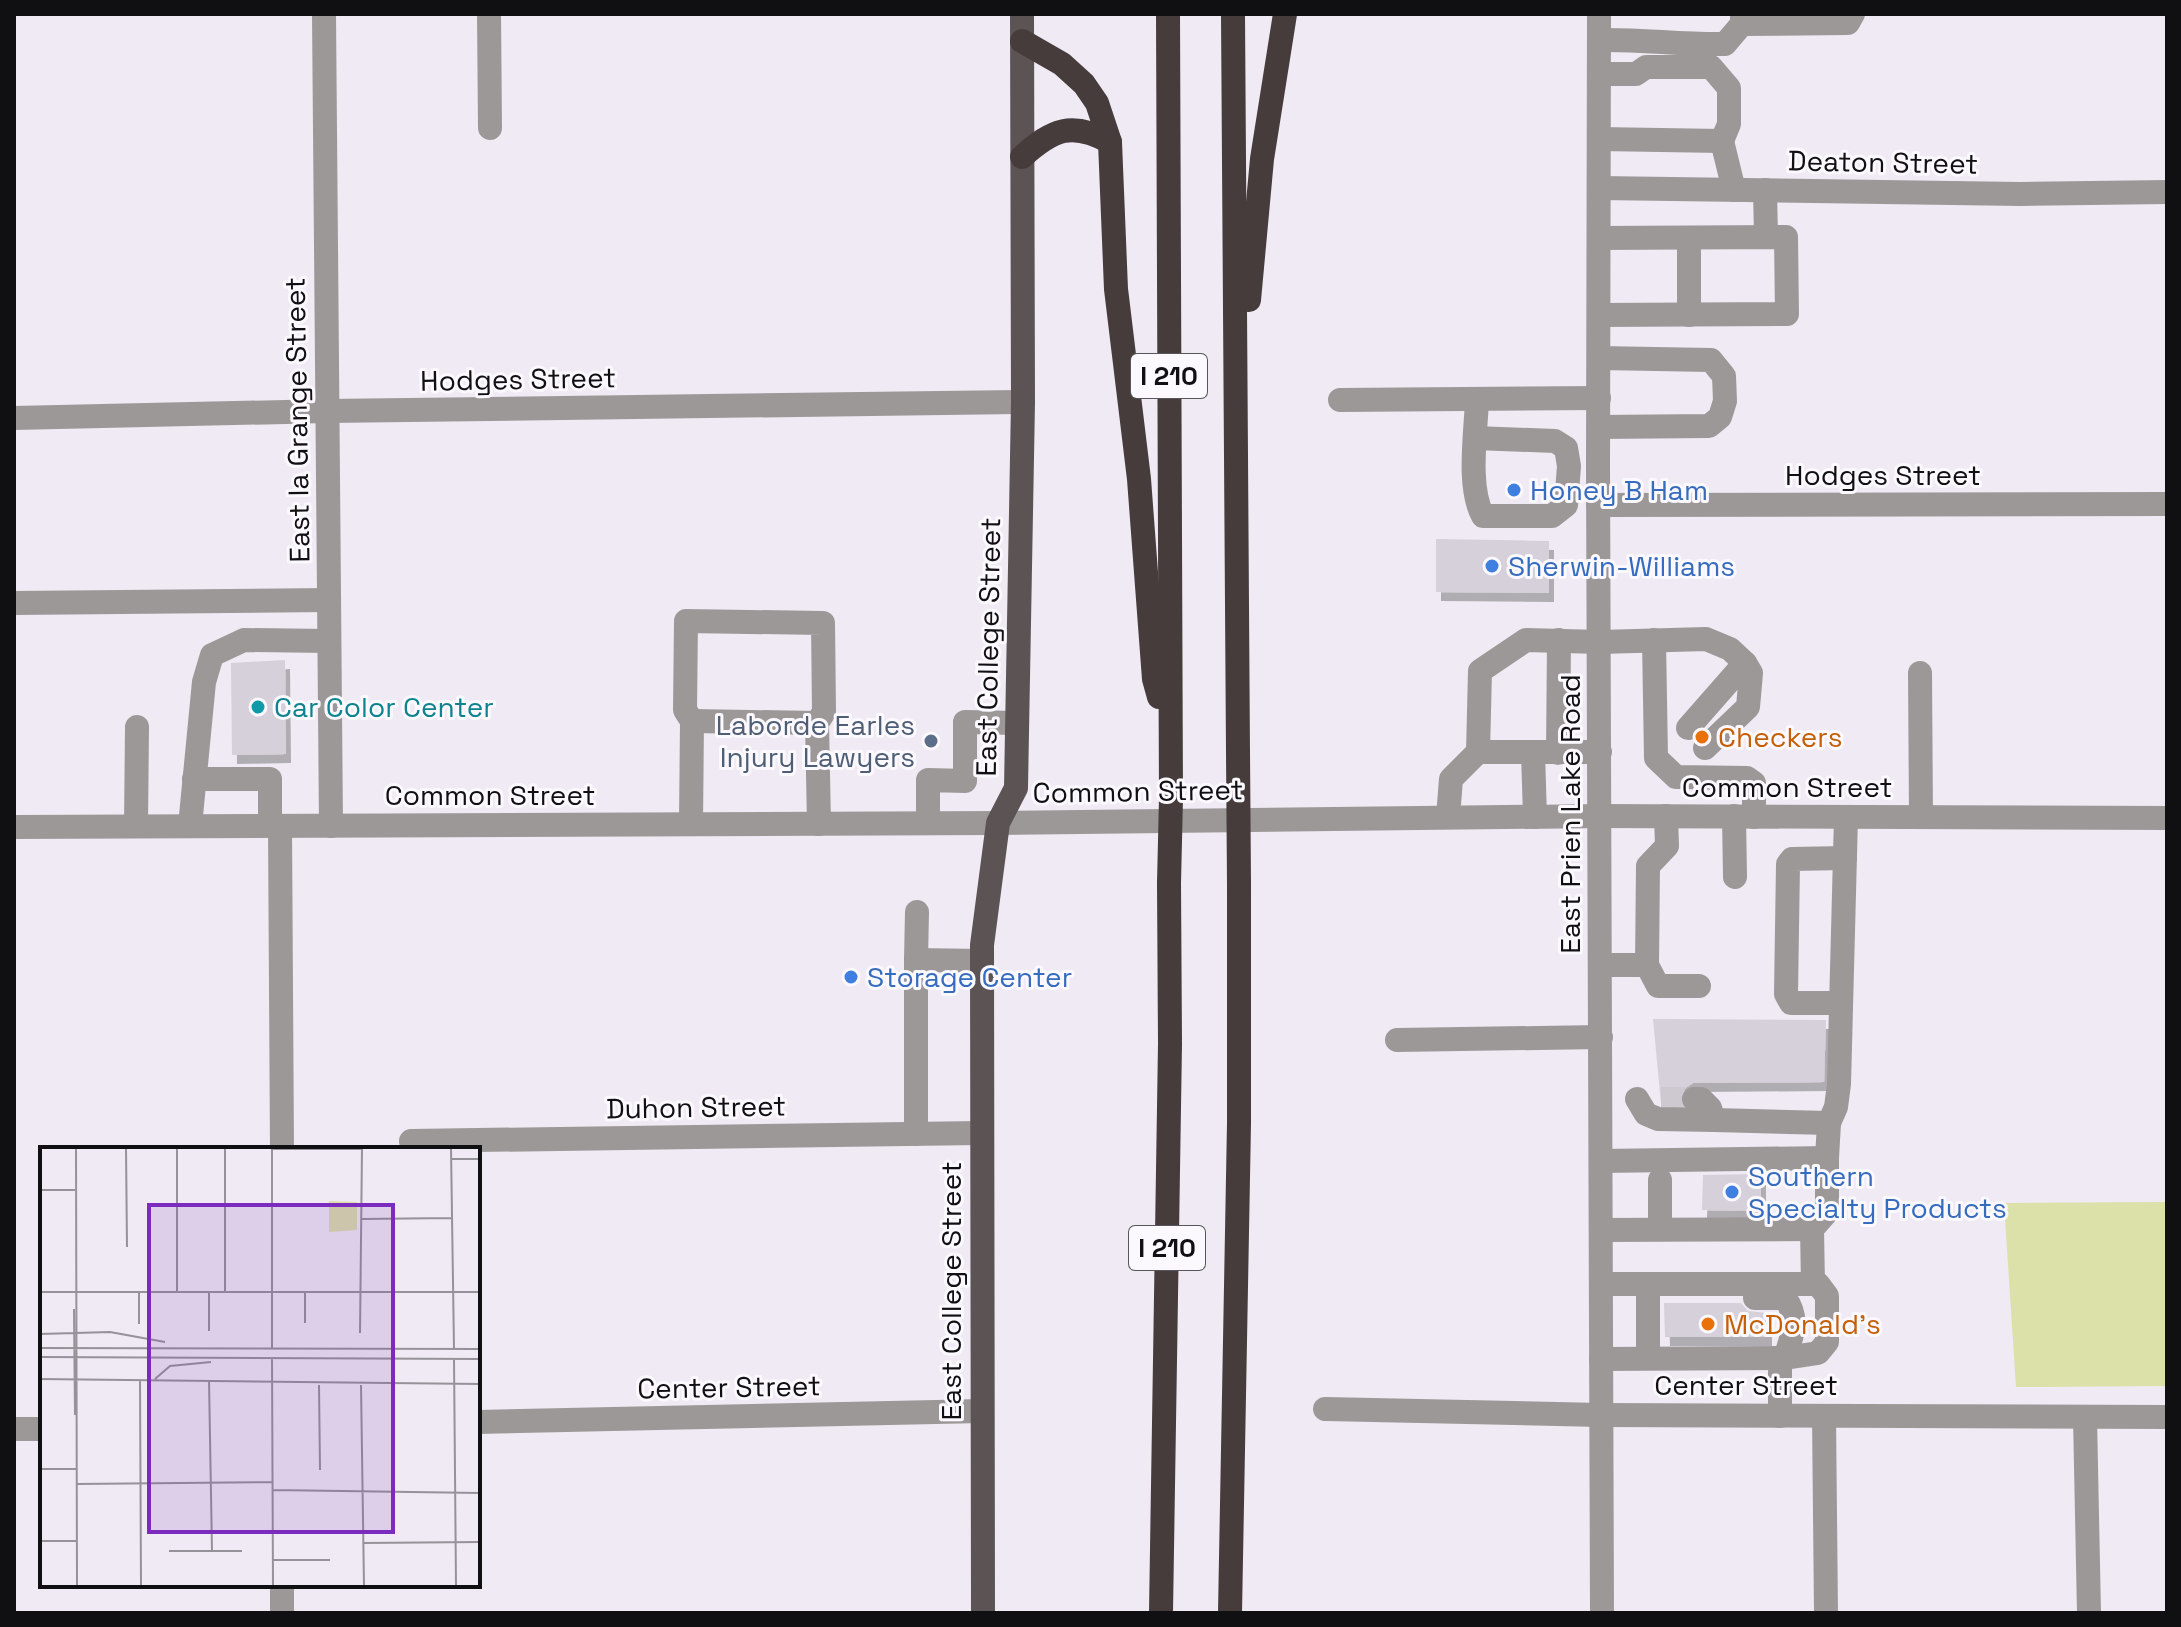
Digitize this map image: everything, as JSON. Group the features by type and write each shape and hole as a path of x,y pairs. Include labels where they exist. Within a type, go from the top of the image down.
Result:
{"highway":[{"name":"I 210","path":"1161,1613 1170,1044 1168,14"},
{"name":"I 210","path":"1230,1613 1236,1362 1239,884 1233,14"},
{"path":"1235,446 1262,159 1285,14"},
{"path":"1022,41 1062,64 1084,84 1097,103 1110,142 1116,289 1139,479 1154,679 1170,745"},
{"path":"1022,157 1043,137 1063,130 1088,130 1110,142"}],"main road":[{"name":"East College Street","path":"983,1613 982,961 998,823 1016,788 1023,402 1022,14"}],"street":[{"name":"East la Grange Street","path":"324,14 331,826"},
{"path":"489,14 490,128"},
{"name":"East Prien Lake Road","path":"1599,14 1602,1613"},
{"path":"1599,40 1654,39 1670,45 1725,44 1742,19 1848,23 1853,14"},
{"path":"1599,74 1636,74 1646,67 1711,67 1729,88 1729,124 1722,141 1734,190"},
{"path":"1599,139 1722,141"},
{"name":"Deaton Street","path":"1599,188 2021,194 2167,192"},
{"path":"1765,190 1766,237"},
{"path":"1599,315 1787,314 1786,237 1705,242"},
{"path":"1599,238 1705,242 1763,249 1772,255 1776,264 1775,294 1769,305 1752,314"},
{"path":"1689,315 1705,242"},
{"path":"1599,358 1711,360 1724,376 1725,401 1720,417 1709,426 1599,427"},
{"path":"1340,400 1599,398"},
{"path":"1475,438 1555,441 1566,448 1569,466 1566,505 1552,516 1483,516 1475,502 1475,438 1477,399"},
{"name":"Hodges Street","path":"14,418 1023,402"},
{"path":"1569,466 1598,465"},
{"name":"Hodges Street","path":"1598,505 2167,504"},
{"path":"14,603 329,600"},
{"path":"691,824 692,721 685,710 686,621 823,623 824,712 817,723 819,824"},
{"path":"1448,817 1451,779 1478,752 1480,671 1526,640 1600,642 1706,639 1730,649 1751,673 1748,707 1676,777"},
{"path":"190,826 204,682 212,655 244,640 329,641"},
{"path":"1558,753 1559,640"},
{"path":"1654,640 1656,758 1676,777 1747,778 1754,783 1744,817 1735,877"},
{"path":"1656,758 1685,731 1745,663"},
{"path":"1920,673 1921,817"},
{"path":"692,721 817,723"},
{"path":"928,823 928,780 965,781 965,722 1017,723"},
{"path":"136,826 137,727"},
{"path":"1478,752 1600,752"},
{"path":"1533,753 1535,817"},
{"path":"194,779 270,779 275,826 282,1147"},
{"name":"Common Street","path":"14,827 998,823 1601,816 2167,818"},
{"path":"1666,816 1667,846 1648,866 1647,965 1658,986 1699,986"},
{"path":"1813,1284 1812,1229 1827,1212 1829,1123 1836,1107 1839,1084 1846,817"},
{"path":"1841,1003 1791,1003 1786,994 1788,864 1792,859 1845,858"},
{"path":"916,1134 917,912"},
{"path":"916,960 982,961"},
{"path":"1601,965 1647,965"},
{"path":"1397,1040 1601,1037"},
{"path":"1601,1099 1654,1106 1714,1120 1829,1123"},
{"path":"1694,1099 1701,1099 1710,1108 1714,1120"},
{"path":"1654,1106 1664,1170 1660,1229"},
{"name":"Duhon Street","path":"411,1141 980,1133"},
{"path":"1601,1161 1664,1170 1827,1158"},
{"path":"1601,1230 1812,1229"},
{"path":"1601,1284 1818,1284 1827,1296 1827,1342 1818,1353 1782,1358 1601,1359"},
{"path":"1654,1284 1674,1297 1785,1298 1795,1323 1782,1358 1780,1416"},
{"path":"1648,1358 1654,1284"},
{"name":"Center Street","path":"1325,1409 1601,1415 2167,1417"},
{"name":"Center Street","path":"480,1422 982,1411"},
{"path":"1824,1416 1826,1613"},
{"path":"2085,1417 2089,1613"},
{"path":"14,1429 40,1429"},
{"path":"282,1587 282,1613"}],"green space":[{"path":"2167,1202 2167,1386 2016,1387 2004,1203"}],"building":[{"name":"Sherwin-Williams","path":"1436,539 1549,541 1549,593 1436,592"},
{"name":"Car Color Center","path":"285,660 286,754 232,755 231,663"},
{"path":"1653,1019 1826,1020 1824,1082 1693,1083 1681,1091 1680,1104 1661,1104"},
{"name":"Southern Specialty Products","path":"1761,1174 1761,1211 1702,1210 1703,1175"},
{"path":"1664,1303 1741,1303 1748,1311 1767,1313 1767,1337 1665,1337"}],"tunnel":[{"path":"1661,1099 1694,1099"}],"place":[{"name":"Honey B Ham","path":"1514,490"},
{"name":"Sherwin-Williams","path":"1492,566"},
{"name":"Car Color Center","path":"258,707"},
{"name":"Checkers","path":"1702,737"},
{"name":"Laborde Earles Injury Lawyers","path":"931,741"},
{"name":"Storage Center","path":"851,977"},
{"name":"Southern Specialty Products","path":"1732,1192"},
{"name":"McDonald's","path":"1708,1324"}]}
